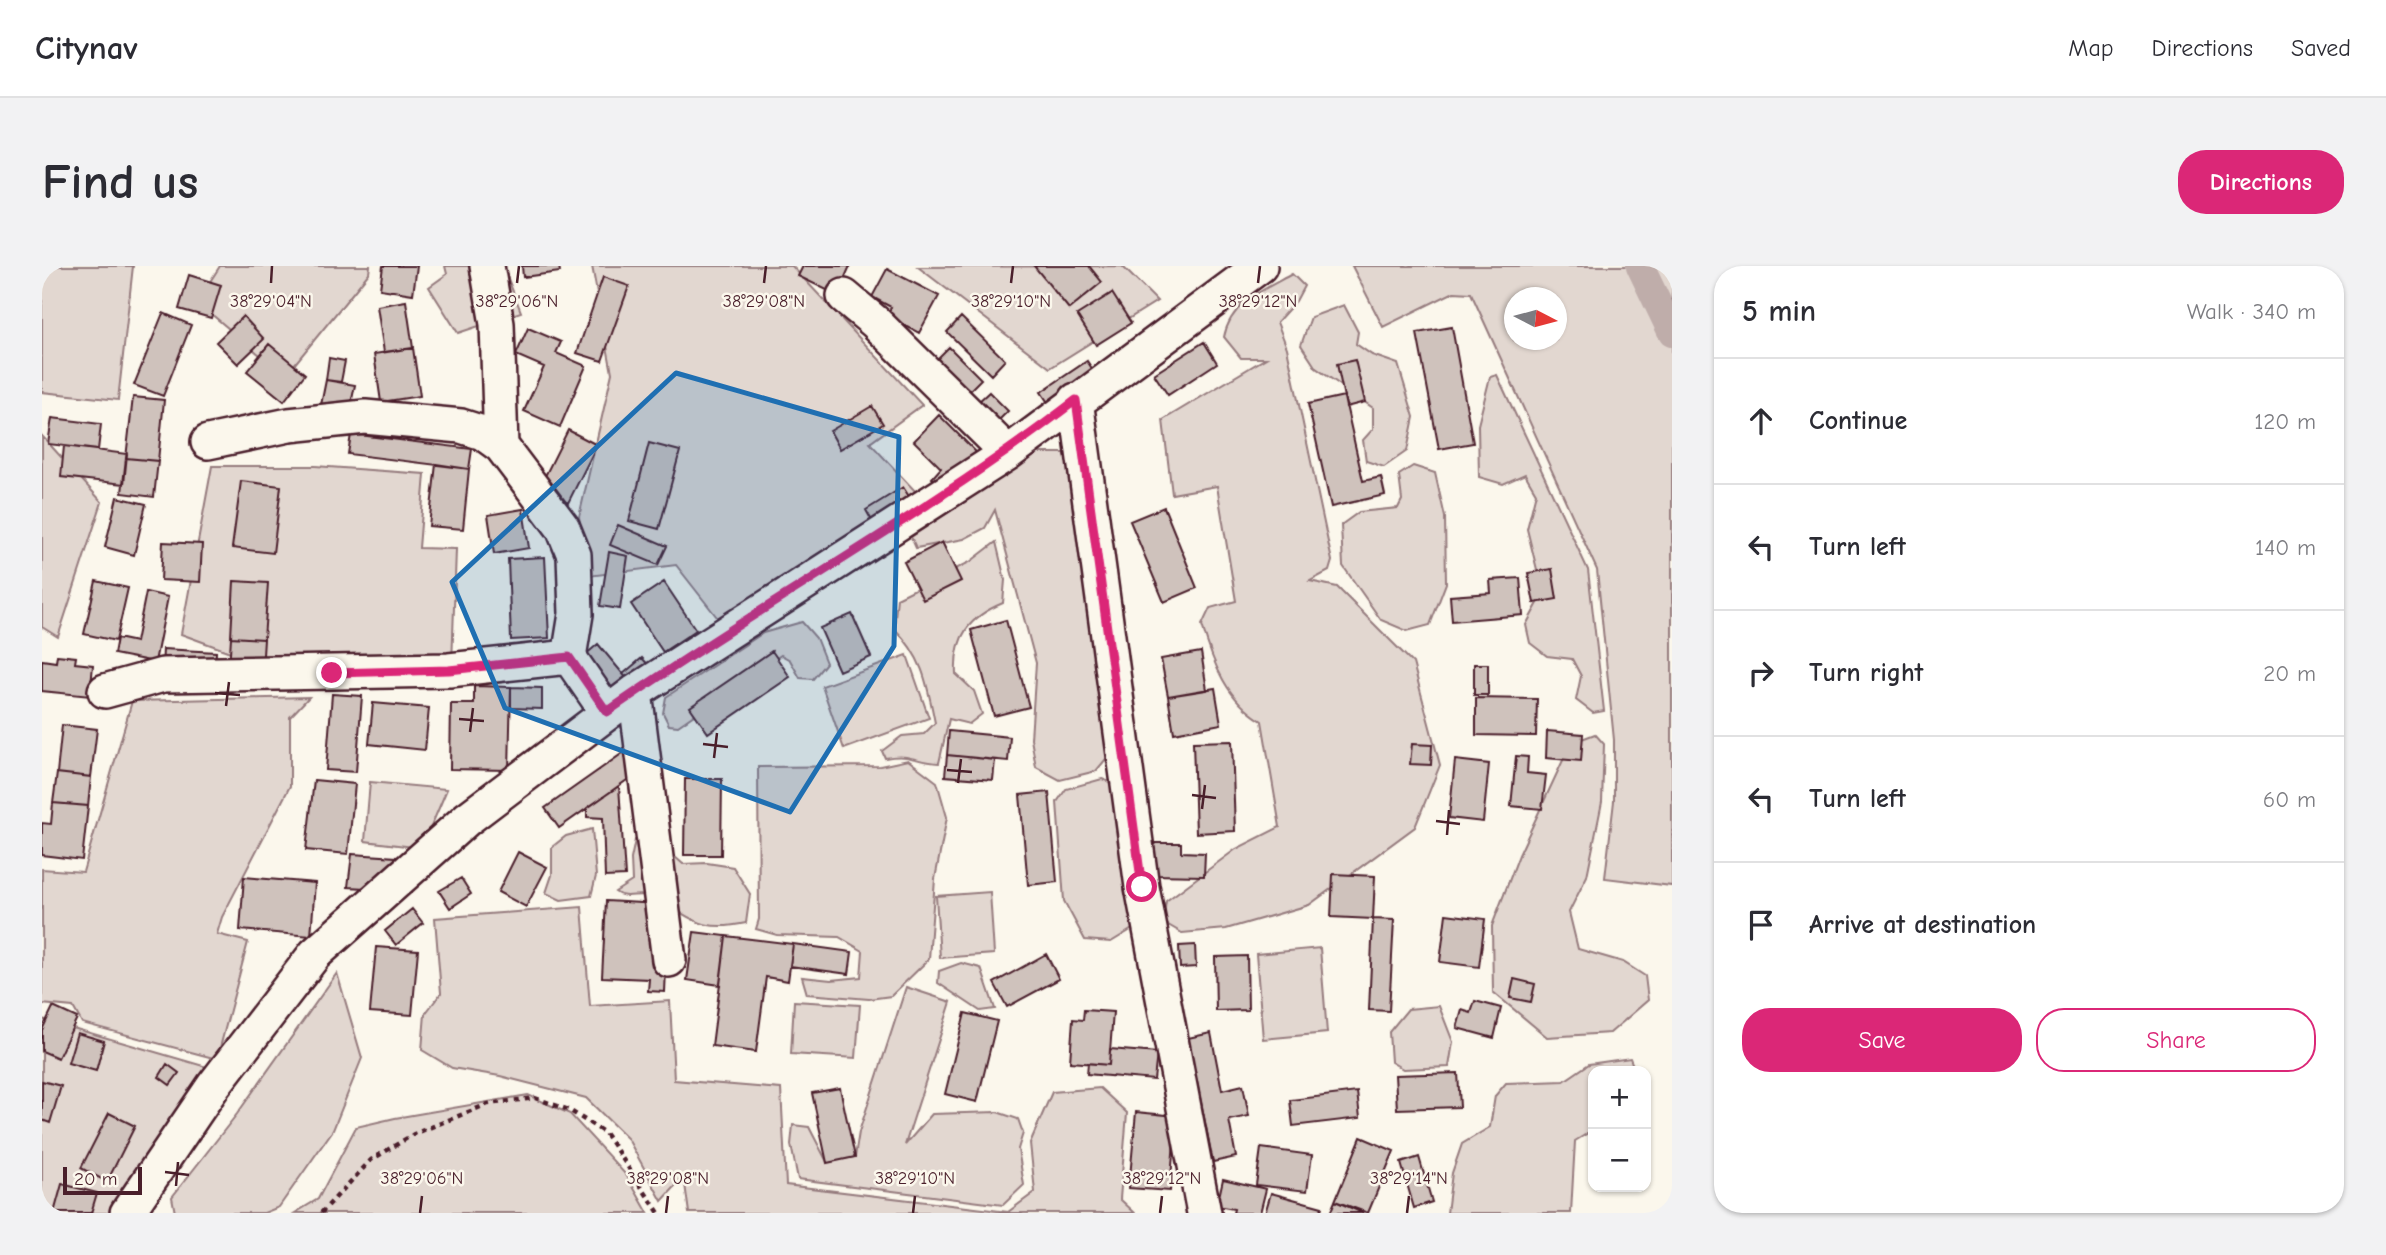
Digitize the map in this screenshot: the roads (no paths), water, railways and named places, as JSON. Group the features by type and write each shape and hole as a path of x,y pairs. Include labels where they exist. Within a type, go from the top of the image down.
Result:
{"lane":[{"path":"487,266 497,324 501,446"},
{"path":"127,1213 214,1085 314,954 467,819 635,692 1008,453 1260,266"},
{"path":"844,296 875,322 1008,453"},
{"path":"1076,400 1142,887 1204,1213"},
{"path":"208,442 289,425 365,416 461,426 482,433 501,446 563,528 574,555 576,614 569,657 607,712"},
{"path":"106,691 163,675 449,670 569,657"},
{"path":"635,692 669,960"}],"waterway":[{"path":"1640,266 1672,333"}]}
